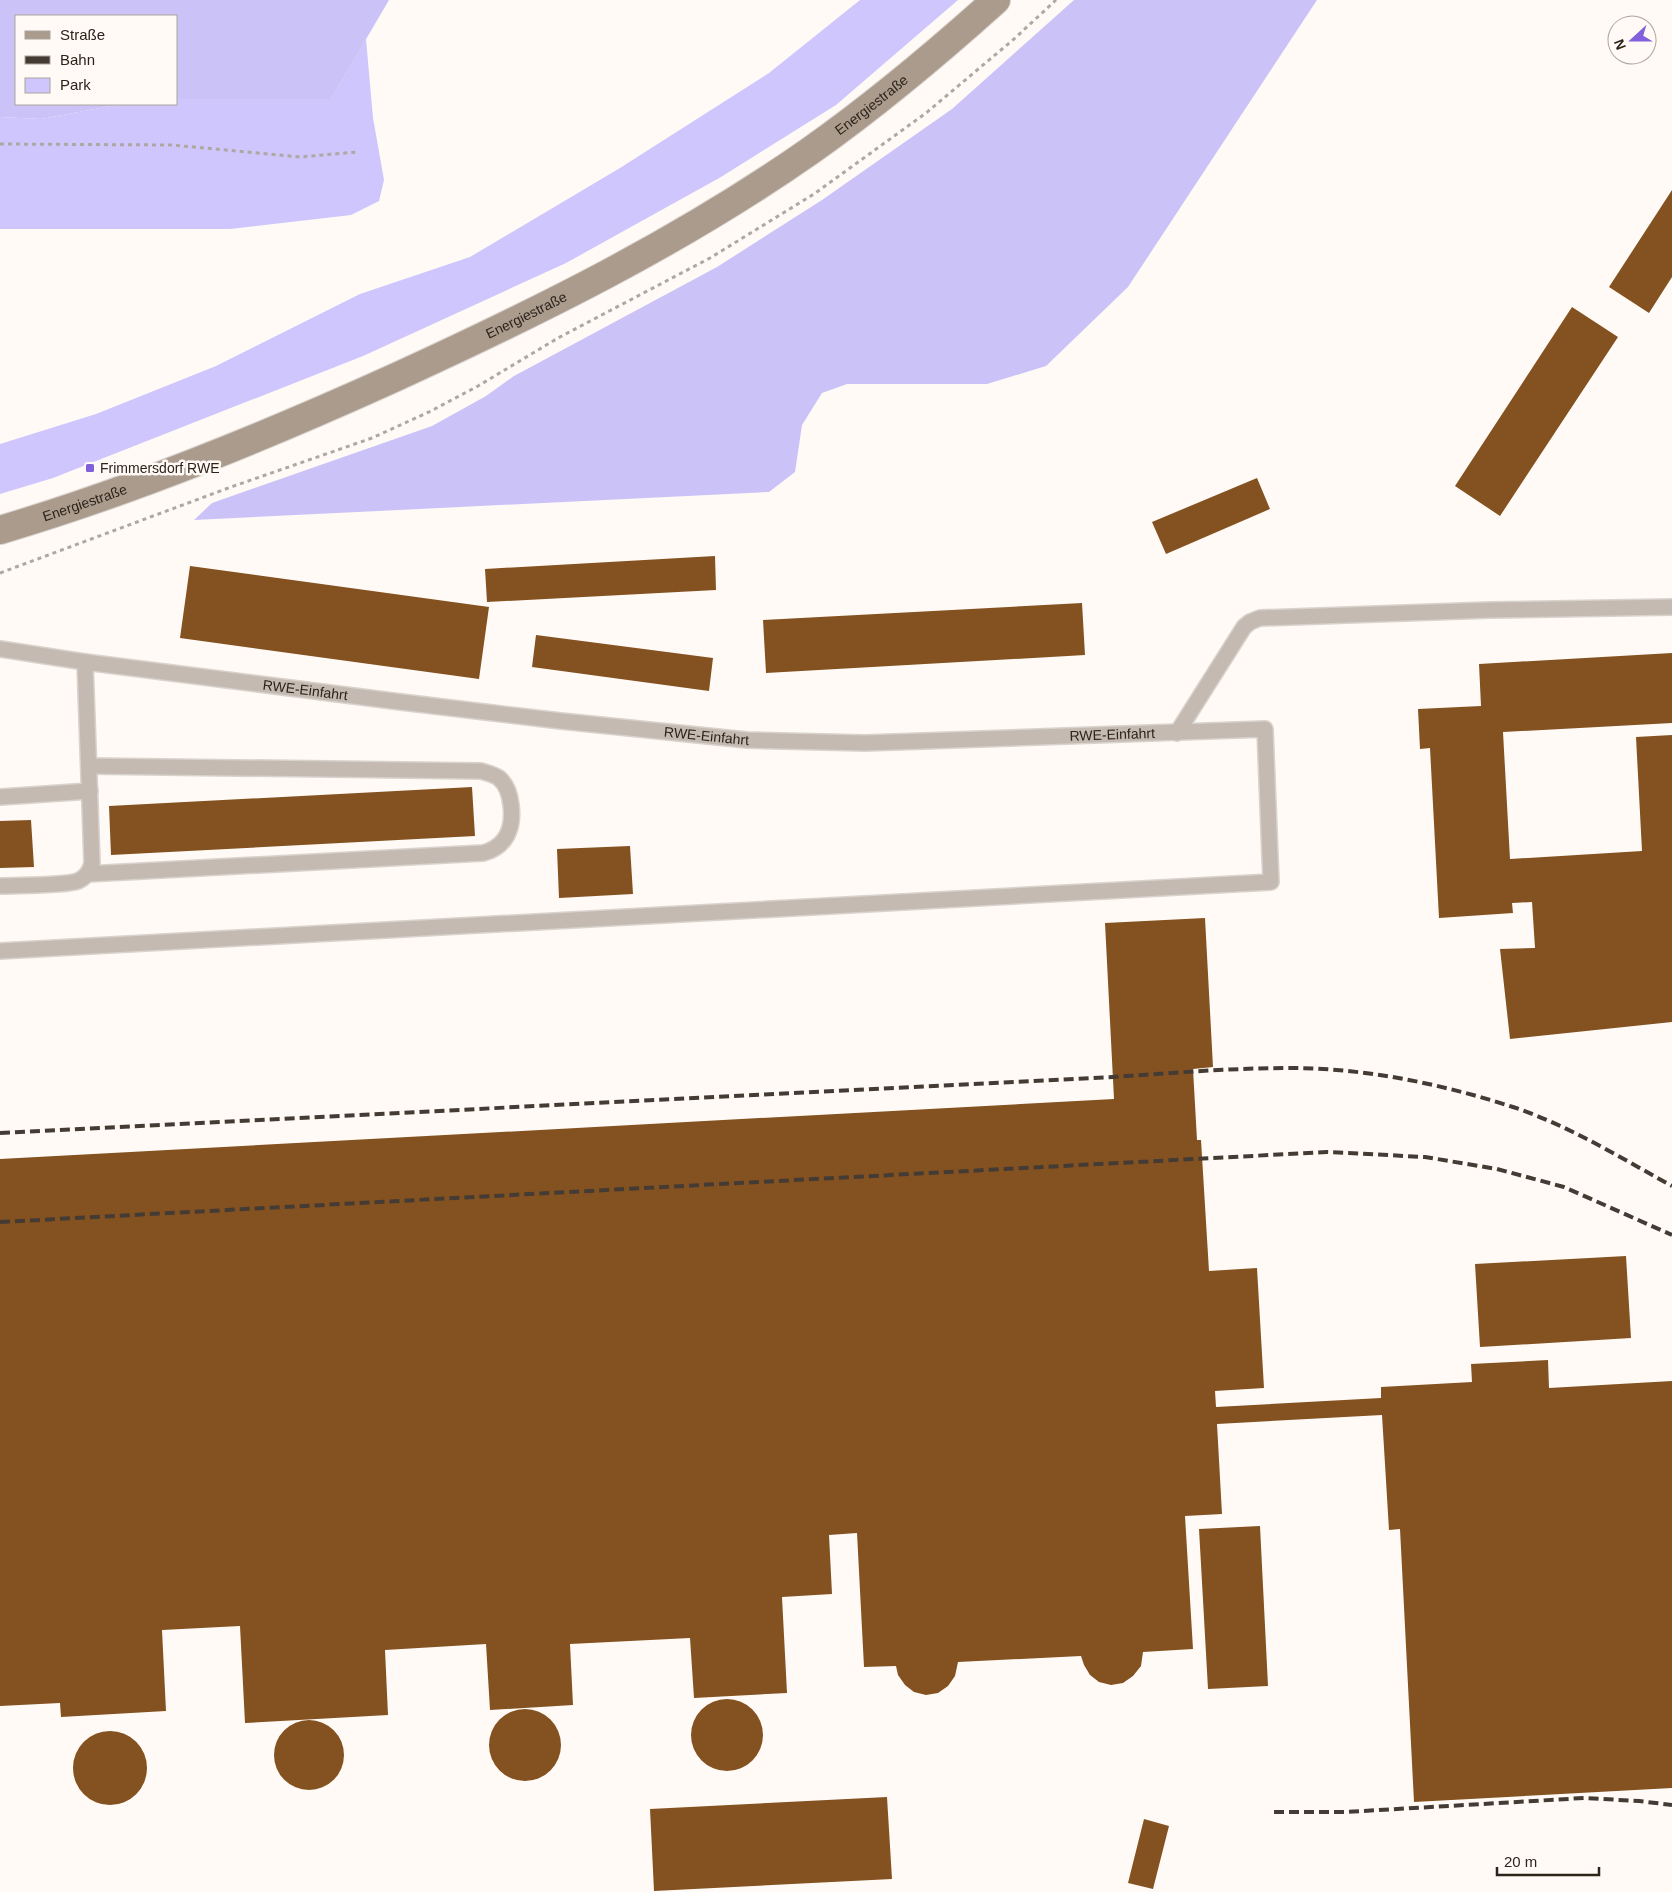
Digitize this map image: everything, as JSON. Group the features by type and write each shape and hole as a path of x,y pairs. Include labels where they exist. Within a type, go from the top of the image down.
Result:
{"main road":[{"name":"Energiestraße","path":"0,530 146,482 275,431 500,329 586,285 715,213 809,152 901,83 996,0"}],"lane":[{"path":"1177,733 1244,628 1250,622 1260,618 1672,607"},
{"name":"RWE-Einfahrt","path":"0,649 85,662 561,721 747,740 865,743 1265,729 1272,882 0,951"},
{"path":"0,886 79,880 87,874 92,864 85,662"},
{"path":"87,874 483,853 494,848 506,838 510,831 512,818 509,791 493,775 481,771 89,766"},
{"path":"0,797 90,792"}],"path":[{"path":"0,144 172,146 300,158 357,152"}],"green space":[{"path":"860,0 958,0 836,105 721,177 566,263 363,356 53,478 0,494 0,444 96,414 216,366 360,294 470,257 620,168 769,73"},
{"path":"366,39 373,118 384,180 379,201 351,215 230,229 0,229 0,117 41,119 117,105 178,105 178,99 331,99"}],"shaded area":[{"path":"0,0 389,0 331,99 178,99 178,15 15,15 15,105 117,105 41,119 0,117"},
{"path":"1074,0 1317,0 1128,287 1046,366 987,384 847,384 822,393 802,425 795,472 769,492 194,520 212,503 432,426 486,396 514,376 717,267 822,200 952,109"}],"building":[{"path":"1672,190 1672,277 1649,313 1609,287"},
{"path":"1572,307 1618,337 1500,516 1455,486"},
{"path":"1257,478 1270,509 1166,554 1152,522"},
{"path":"715,556 716,590 487,602 485,569"},
{"path":"190,566 489,607 479,679 180,638"},
{"path":"1082,603 1085,655 766,673 763,620"},
{"path":"536,635 713,658 709,691 532,667"},
{"path":"1672,653 1672,723 1503,732 1510,859 1642,851 1636,737 1672,735 1672,1022 1510,1039 1500,949 1535,948 1532,902 1512,903 1513,913 1439,918 1430,748 1420,749 1418,709 1481,706 1479,664"},
{"path":"472,787 475,836 111,855 109,806"},
{"path":"31,820 34,867 0,868 0,821"},
{"path":"630,846 633,894 559,898 557,849"},
{"path":"1205,918 1213,1067 1193,1069 1197,1140 1201,1140 1209,1271 1257,1268 1264,1388 1215,1391 1216,1407 1381,1398 1381,1387 1472,1382 1471,1364 1548,1360 1549,1388 1672,1381 1672,1788 1414,1802 1400,1529 1389,1530 1382,1415 1217,1424 1222,1514 1185,1516 1193,1649 1143,1652 1141,1666 1133,1676 1123,1683 1111,1685 1099,1682 1090,1675 1081,1656 958,1662 955,1676 948,1686 938,1693 926,1695 914,1692 905,1685 898,1675 896,1666 864,1667 857,1533 829,1535 832,1594 782,1597 787,1693 694,1698 690,1638 570,1644 573,1705 490,1710 486,1644 385,1650 388,1715 245,1723 240,1626 162,1630 166,1711 61,1717 60,1703 0,1706 0,1159 1114,1099 1105,923"},
{"path":"1626,1256 1631,1338 1480,1347 1475,1264"},
{"path":"1260,1526 1268,1686 1208,1689 1199,1529"},
{"path":"734,1699 753,1709 761,1721 763,1735 761,1749 753,1761 741,1769 720,1771 701,1761 693,1749 691,1728 701,1709 713,1701"},
{"path":"525,1709 545,1715 555,1725 561,1745 555,1765 545,1775 525,1781 505,1775 495,1765 489,1745 495,1725 505,1715"},
{"path":"309,1720 322,1723 334,1730 341,1742 344,1755 341,1768 334,1780 322,1787 309,1790 296,1787 284,1780 277,1768 274,1755 277,1742 284,1730 296,1723"},
{"path":"110,1731 131,1737 141,1747 147,1768 141,1789 131,1799 110,1805 89,1799 79,1789 73,1768 79,1747 89,1737"},
{"path":"887,1797 892,1879 654,1891 650,1809"},
{"path":"1144,1819 1169,1826 1153,1889 1128,1883"}],"railway":[{"path":"0,1133 1290,1068 1375,1074 1459,1091 1513,1107 1555,1123 1672,1186"},
{"path":"0,1222 1327,1152 1425,1157 1497,1169 1564,1187 1672,1235"},
{"path":"1274,1812 1346,1812 1584,1798 1672,1805"}],"place":[{"name":"Frimmersdorf RWE","path":"90,468"}]}
